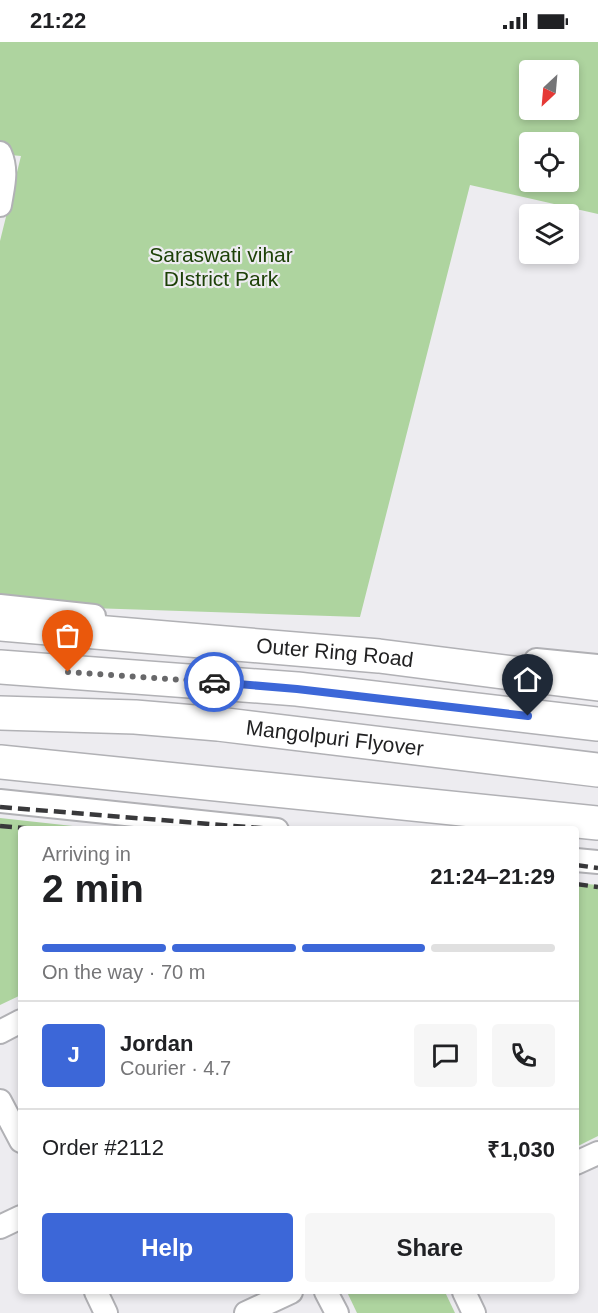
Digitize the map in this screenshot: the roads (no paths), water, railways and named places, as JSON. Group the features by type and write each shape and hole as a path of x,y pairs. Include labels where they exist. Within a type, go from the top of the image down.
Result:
{"main road":[{"name":"Outer Ring Road","path":"0,624 379,656 598,684"},
{"name":"Mangolpuri Flyover","path":"0,666 297,689 598,724"},
{"name":"Mangolpuri Flyover","path":"0,713 135,717 218,724 598,770"},
{"path":"0,762 598,823"}],"street":[{"path":"0,153 5,176 0,205"},
{"path":"0,606 598,666"},
{"path":"0,801 240,826"},
{"path":"579,860 598,862"},
{"path":"0,1032 18,1023"},
{"path":"0,1101 18,1135"},
{"path":"579,1162 598,1153"},
{"path":"0,1227 18,1218"},
{"path":"97,1294 106,1313"},
{"path":"246,1313 287,1294"},
{"path":"327,1294 337,1313"},
{"path":"465,1294 474,1313"}],"railway":[{"path":"0,807 235,826"},
{"path":"0,826 18,828"},
{"path":"579,865 598,868"},
{"path":"579,884 598,887"}],"park label":[{"name":"Saraswati vihar DIstrict Park","path":"221,267"}]}
